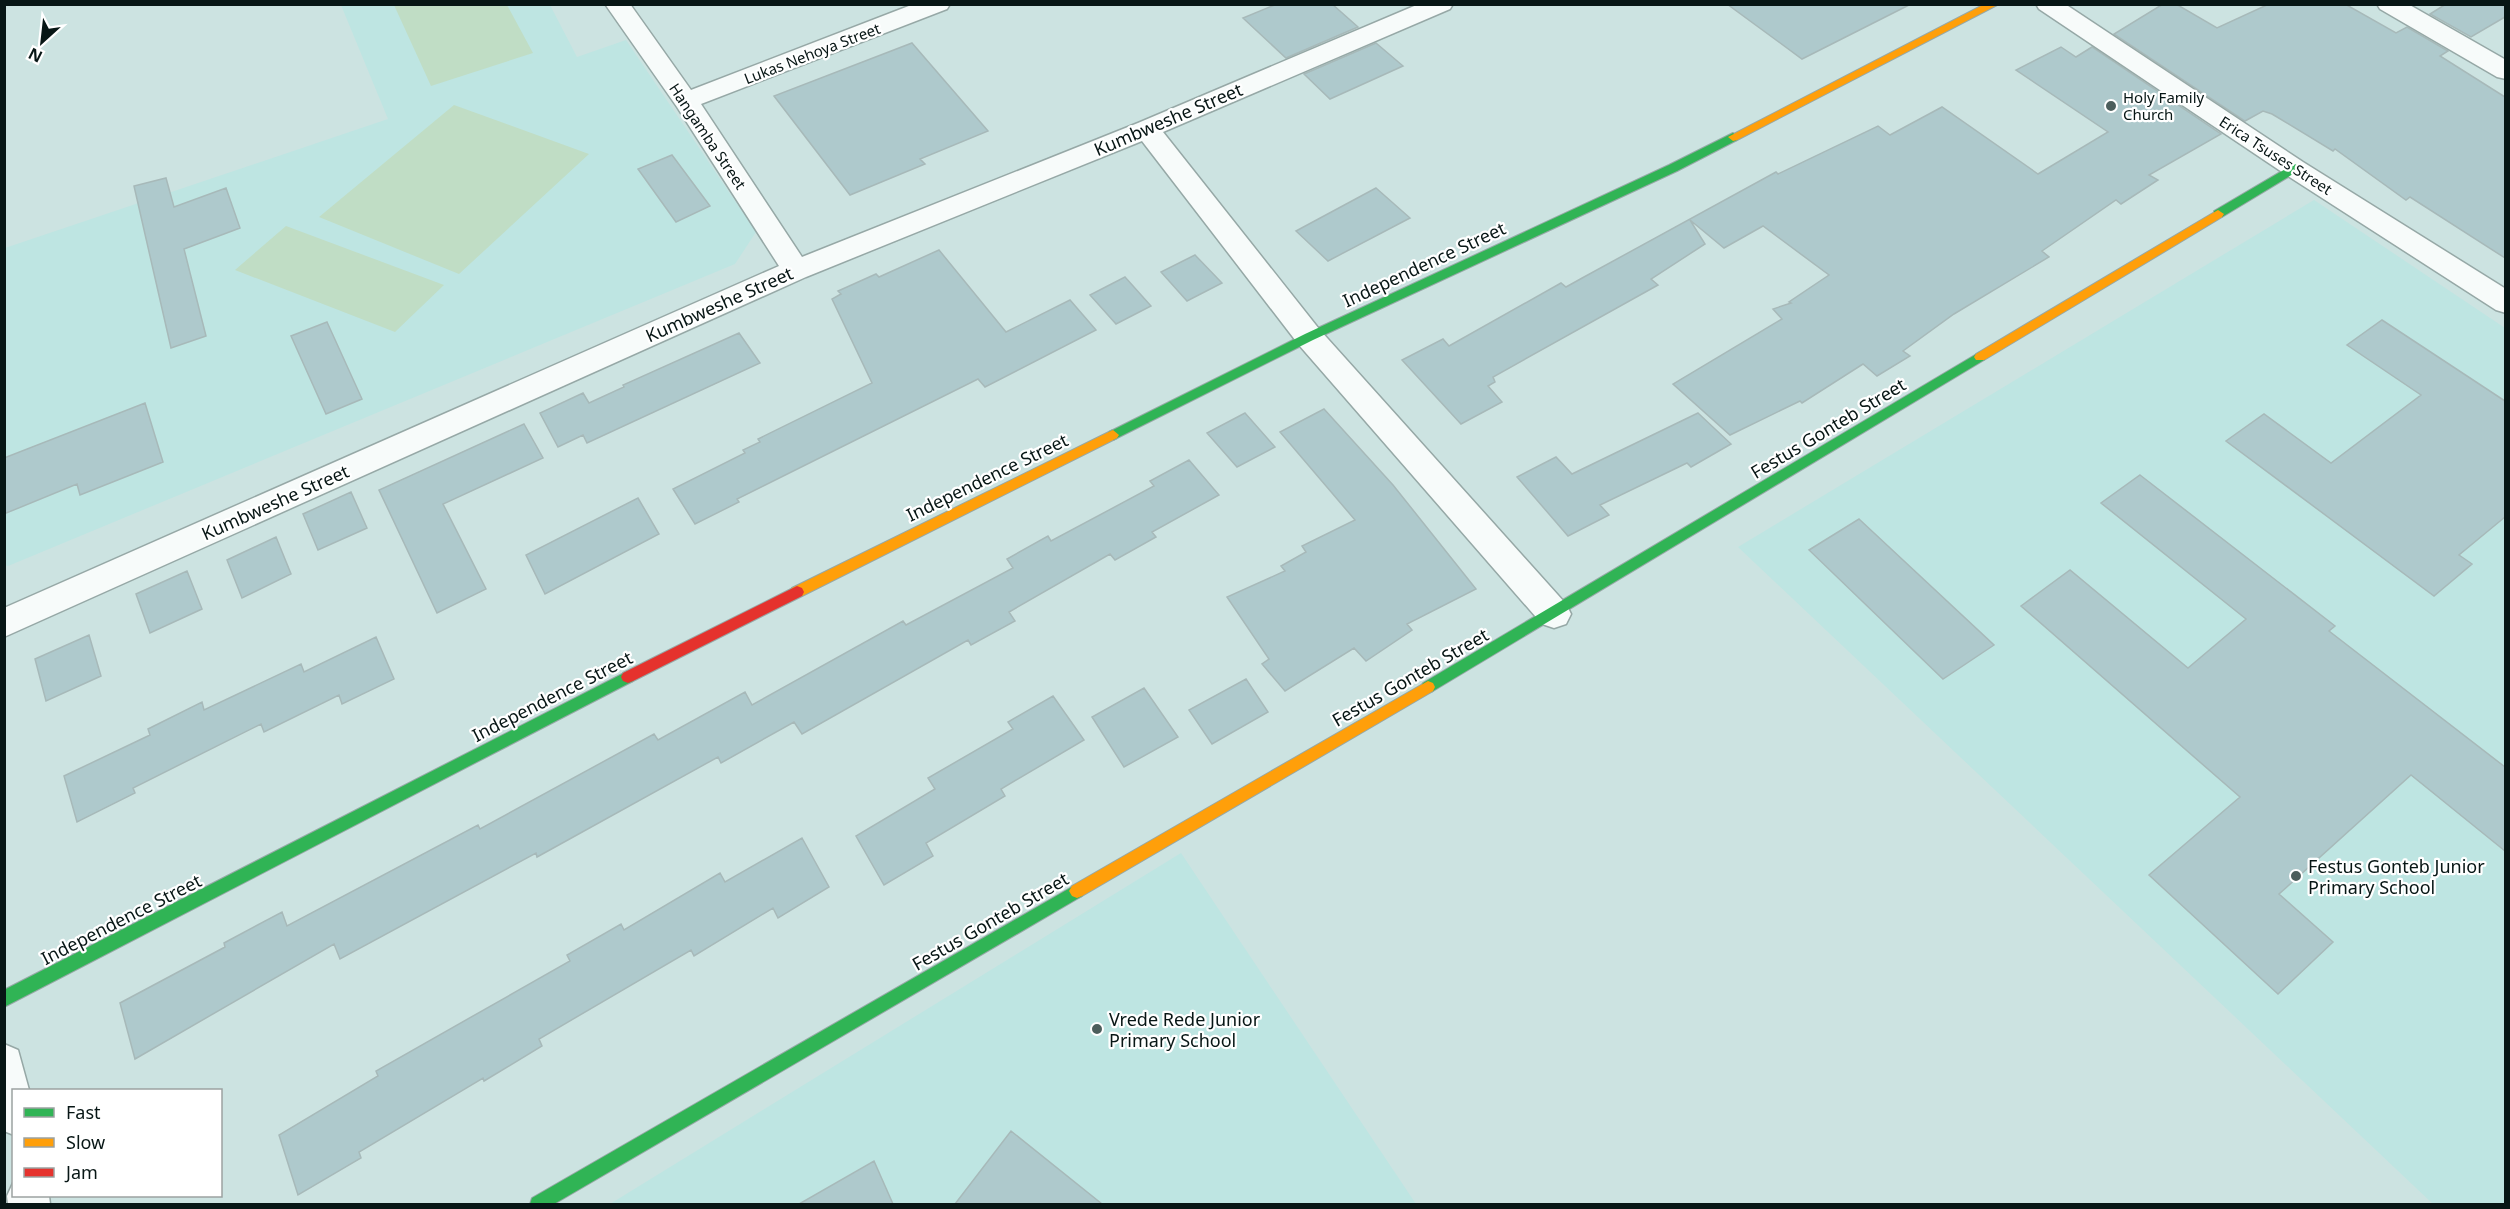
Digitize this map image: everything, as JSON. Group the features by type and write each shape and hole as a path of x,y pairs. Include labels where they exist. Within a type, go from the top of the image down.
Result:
{"street":[{"name":"Hangamba Street","path":"616,4 686,101 796,270"},
{"name":"Lukas Nehoya Street","path":"686,101 938,4"},
{"name":"Kumbweshe Street","path":"4,623 796,270 1147,129 1441,4"},
{"name":"Independence Street","path":"4,999 659,660 1310,337 1673,168 1994,4"},
{"name":"Erica Tsuses Street","path":"2048,4 2294,168 2505,303"},
{"path":"2389,4 2505,71"},
{"path":"1147,129 1310,337 1554,614"},
{"name":"Festus Gonteb Street","path":"538,1204 1554,614 2294,168"},
{"path":"4,1064 12,1104"}],"shaded area":[{"path":"341,5 550,5 577,57 626,40 756,232 735,264 8,566 5,565 5,248 388,119"},
{"name":"Festus Gonteb Junior Primary School","path":"2314,200 2505,328 2505,1204 2433,1204 1738,547"},
{"name":"Vrede Rede Junior Primary School","path":"1181,853 1416,1204 610,1204"}],"green space":[{"path":"394,5 507,5 533,53 431,86"},
{"path":"454,105 589,154 459,274 319,217"},
{"path":"286,226 444,285 395,332 235,270"}],"building":[{"path":"1277,4 1332,4 1358,27 1286,58 1243,18"},
{"path":"1727,4 1911,4 1802,59"},
{"path":"2163,4 2176,4 2217,28 2269,4 2345,4 2396,33 2407,27 2448,51 2440,56 2505,97 2505,258 2410,197 2406,200 2335,149 2333,151 2272,114 2263,111 2245,121 2114,34"},
{"path":"2446,4 2505,4 2505,17 2471,37 2430,14"},
{"path":"912,43 988,131 920,159 925,164 850,195 774,96"},
{"path":"1376,43 1403,66 1330,99 1304,74"},
{"path":"2061,47 2076,57 2092,47 2221,134 2149,175 2158,180 2121,204 2116,200 2042,251 2049,257 1954,314 1903,351 1910,356 1877,376 1863,364 1802,403 1800,401 1730,435 1673,384 1782,319 1773,309 1791,303 1789,302 1829,275 1763,226 1724,248 1690,220 1705,244 1651,279 1658,285 1493,377 1495,382 1488,386 1502,402 1461,424 1402,360 1443,339 1449,346 1561,283 1566,287 1776,172 1778,174 1878,126 1890,135 1942,107 2038,174 2108,132 2016,70"},
{"path":"672,155 710,206 676,222 638,169"},
{"path":"166,178 174,207 226,188 240,228 184,249 206,336 171,348 134,186"},
{"path":"1376,188 1410,218 1328,261 1296,231"},
{"path":"939,250 1006,332 1070,300 1096,330 985,387 978,379 737,499 739,502 695,524 673,489 745,453 743,450 760,442 758,439 872,383 832,299 841,294 838,291 876,274 879,277"},
{"path":"1195,255 1222,283 1187,301 1161,272"},
{"path":"1125,277 1151,306 1116,324 1090,295"},
{"path":"2382,320 2505,401 2505,517 2459,555 2472,564 2434,596 2226,441 2264,414 2331,463 2421,395 2347,345"},
{"path":"327,322 362,399 326,414 291,336"},
{"path":"739,333 760,363 587,443 583,435 558,447 540,413 583,393 589,403 624,387 623,385"},
{"path":"145,403 163,462 80,495 77,484 4,514 4,458"},
{"path":"1324,409 1393,485 1476,589 1407,624 1412,630 1366,661 1354,648 1285,691 1262,664 1269,659 1227,597 1285,571 1281,566 1306,552 1302,546 1355,520 1280,432"},
{"path":"1245,413 1275,447 1237,467 1207,433"},
{"path":"1698,413 1731,444 1691,467 1687,463 1600,505 1609,515 1568,536 1517,477 1556,457 1572,474"},
{"path":"524,424 543,458 443,504 486,589 437,613 379,490"},
{"path":"1189,460 1219,495 1152,532 1156,537 1115,560 1110,554 1009,612 1015,621 971,645 968,640 802,734 794,722 721,763 718,757 537,857 536,853 340,959 334,944 135,1059 120,1003 225,947 224,943 282,912 287,926 478,825 480,829 654,734 658,740 745,692 752,705 903,621 906,625 1013,568 1007,559 1048,536 1051,541 1154,486 1150,481"},
{"path":"2140,475 2335,626 2329,631 2505,767 2505,851 2411,775 2279,894 2333,942 2278,994 2149,875 2240,797 2021,606 2070,570 2188,668 2246,619 2101,503"},
{"path":"351,492 367,528 318,550 303,514"},
{"path":"638,498 659,534 545,594 526,555"},
{"path":"1859,519 1994,645 1943,679 1809,550"},
{"path":"276,537 291,574 242,598 227,560"},
{"path":"187,571 202,609 150,633 136,594"},
{"path":"89,635 101,676 46,701 35,659"},
{"path":"376,637 394,679 342,704 339,695 264,732 261,724 133,788 135,793 77,822 64,776 150,735 148,729 202,702 204,710 301,664 304,672"},
{"path":"1246,679 1268,712 1212,744 1189,710"},
{"path":"1144,688 1178,737 1124,767 1092,717"},
{"path":"1053,696 1084,740 1001,789 1005,796 926,843 933,856 884,885 856,836 935,789 928,778 1013,729 1008,722"},
{"path":"802,838 829,887 778,918 773,908 694,956 691,950 539,1039 542,1046 484,1081 483,1078 359,1152 361,1158 298,1195 279,1135 378,1076 376,1071 570,961 567,955 621,924 624,930 720,873 725,882"},
{"path":"1011,1131 1102,1204 955,1204"},
{"path":"874,1161 893,1204 799,1204"}],"traffic: fast":[{"path":"1113,435 1309,337 1673,168 1733,137"},
{"path":"2218,214 2294,168"},
{"path":"1428,687 1980,357"},
{"path":"4,999 628,677"},
{"path":"538,1204 1077,891"}],"traffic: slow":[{"path":"1733,137 1994,4"},
{"path":"1980,357 2218,214"},
{"path":"797,592 1113,435"},
{"path":"1077,891 1428,687"}],"traffic: jam":[{"path":"628,677 797,592"}],"place":[{"name":"Holy Family Church","path":"2111,106"},
{"name":"Festus Gonteb Junior Primary School","path":"2296,876"},
{"name":"Vrede Rede Junior Primary School","path":"1097,1029"}]}
